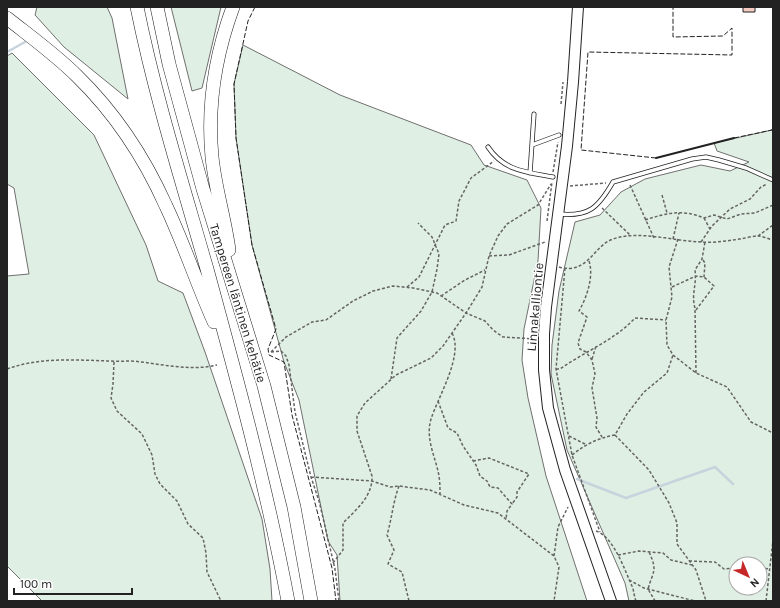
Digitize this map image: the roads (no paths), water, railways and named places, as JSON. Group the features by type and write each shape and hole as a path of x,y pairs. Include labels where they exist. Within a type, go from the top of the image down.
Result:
{"highway":[{"name":"Tampereen läntinen kehätie","path":"137,7 165,128 206,269 263,479 288,601"},
{"name":"Tampereen läntinen kehätie","path":"157,7 169,64 202,189 234,284 264,386 294,507 311,601"},
{"path":"233,7 218,51 210,110 212,157 227,235 234,284"},
{"path":"7,18 78,77 123,131 151,176 166,206 230,358"}],"main road":[{"name":"Linnakalliontie","path":"578,7 573,89 544,334 544,370 548,408 565,470 611,601"}],"lane":[{"path":"530,173 534,114"},
{"path":"532,146 558,135"},
{"path":"488,146 497,158 508,167 553,177"},
{"path":"557,214 573,216 592,210 604,198 613,182 670,165 706,157 746,168 773,181"}],"waterway":[{"path":"7,52 25,42"},
{"path":"577,479 626,498 715,467 733,484"}]}
